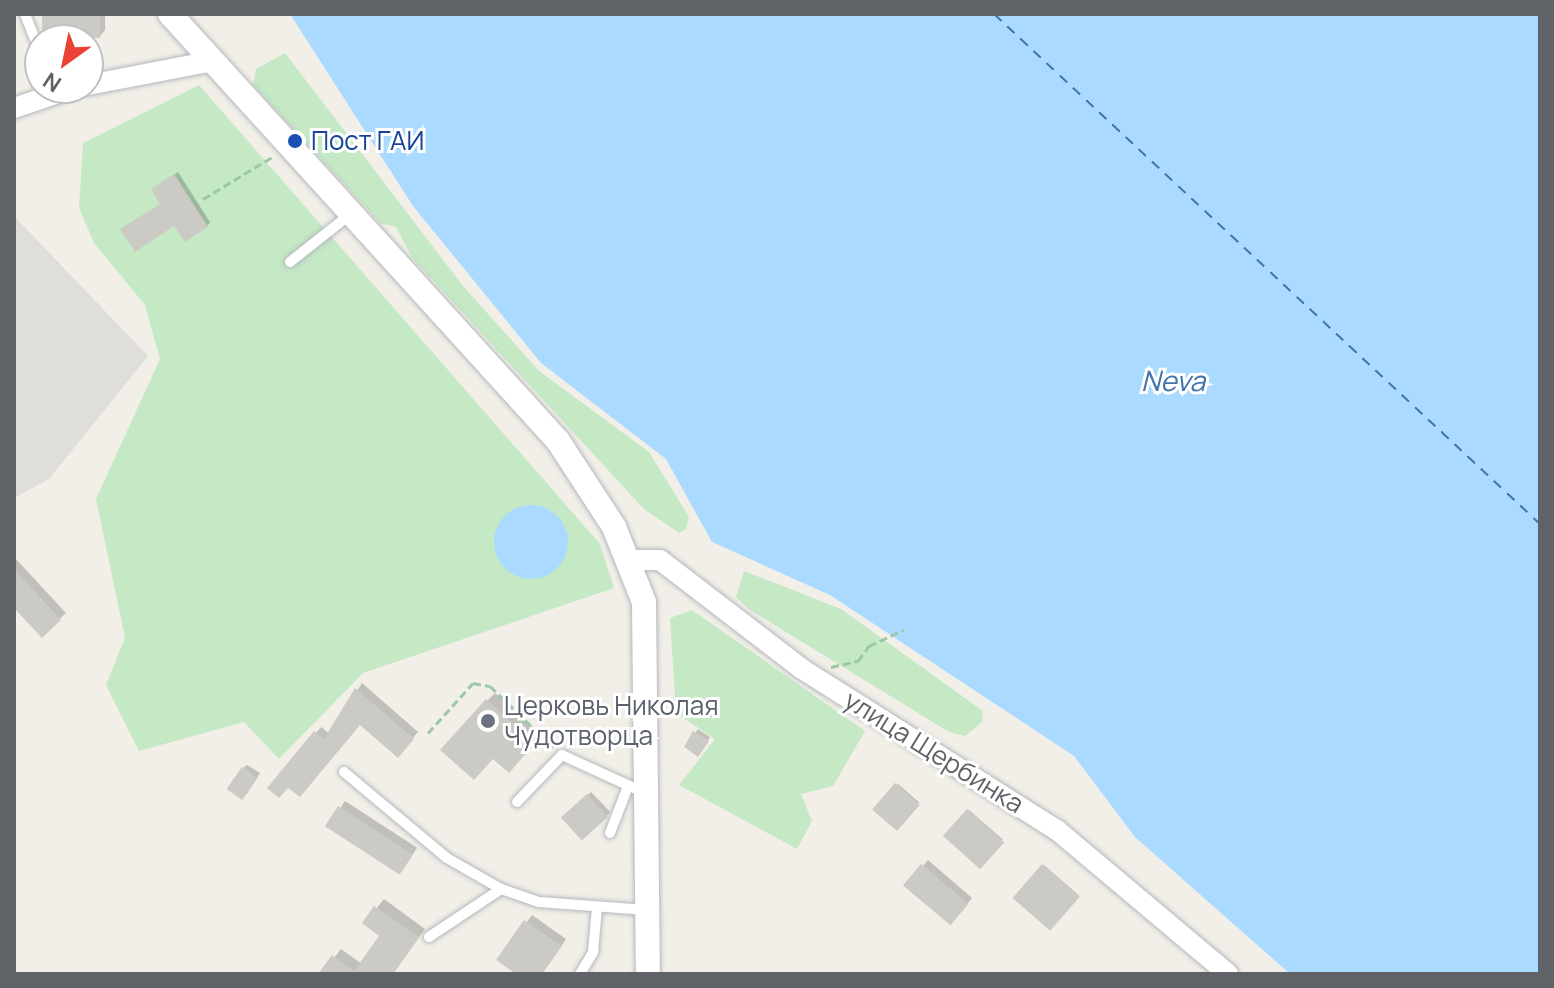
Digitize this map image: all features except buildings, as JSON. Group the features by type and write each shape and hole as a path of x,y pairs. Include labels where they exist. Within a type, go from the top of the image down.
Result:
{"street":[{"path":"170,14 207,62 558,441 591,483 628,560 644,602 638,792 649,910 648,974"},
{"path":"104,82 207,62"},
{"name":"улица Щербинка","path":"628,560 660,560 812,675 1057,830 1228,974"}],"lane":[{"path":"290,262 348,216"},
{"path":"517,802 562,755 638,792 610,833"},
{"path":"344,772 466,873 501,889 597,907 649,910"},
{"path":"429,937 501,889"},
{"path":"580,974 593,952 597,907"}],"path":[{"path":"203,199 285,147"},
{"path":"812,675 858,661 869,646 903,630"},
{"path":"428,733 473,683 490,686 562,755"}],"shaded area":[{"path":"14,216 148,356 49,479 14,498"}],"green space":[{"path":"285,53 463,286 539,371 649,452 689,517 686,529 679,533 644,509 413,259 396,227 380,223 253,85 256,69"},
{"path":"199,85 600,544 614,588 363,673 279,759 244,722 139,751 106,685 125,638 96,499 160,359 145,305 94,243 79,208 83,143"},
{"path":"744,571 841,609 983,711 982,722 965,736 949,732 750,610 736,597"},
{"path":"692,610 865,731 833,786 801,794 812,821 797,849 679,785 715,739 676,713 670,618"}],"water":[{"name":"Neva","path":"290,14 1540,14 1540,974 1290,974 1135,837 1074,756 830,595 712,542 666,459 541,363 413,206"},
{"path":"531,505 545,508 557,516 565,528 568,542 565,556 557,568 545,576 531,579 517,576 505,568 497,556 494,542 497,528 505,516 517,508"}],"ferry route":[{"path":"994,14 1540,524"}],"place":[{"name":"Пост ГАИ","path":"295,141"},
{"name":"Церковь Николая Чудотворца","path":"488,721"}]}
